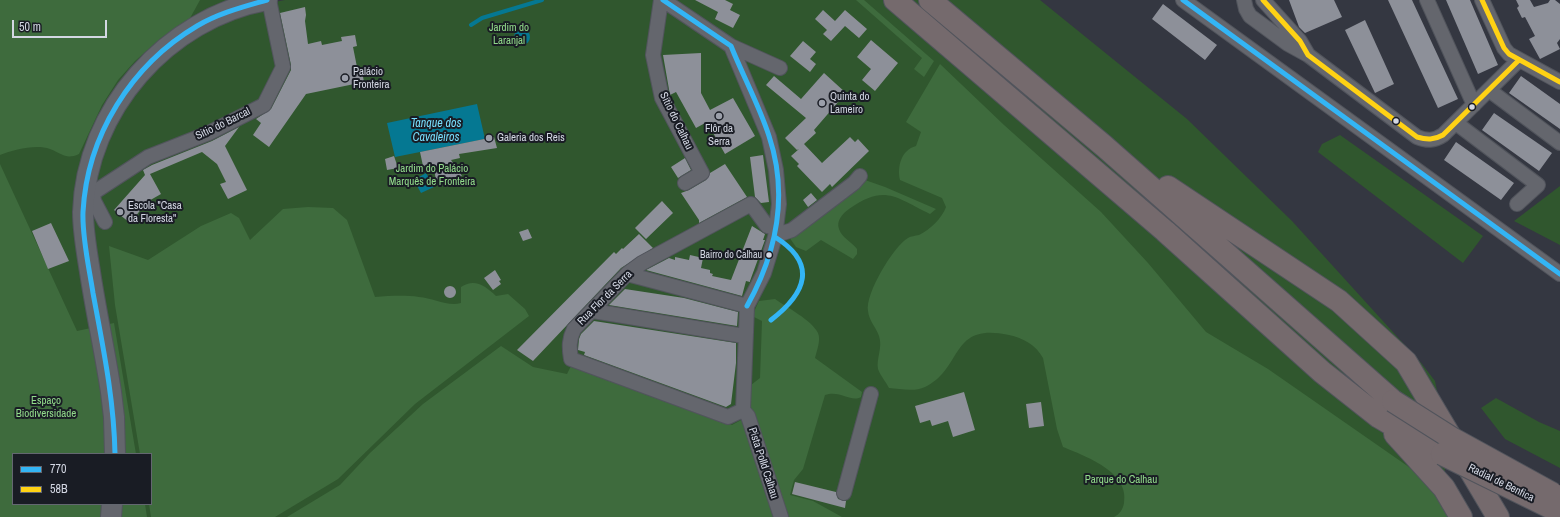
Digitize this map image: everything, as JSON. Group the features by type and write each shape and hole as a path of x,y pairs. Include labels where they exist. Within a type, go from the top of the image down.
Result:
{"highway":[{"path":"895,0 1165,231 1322,372 1386,409 1453,439 1558,499"},
{"path":"930,0 1104,146 1386,409 1444,488 1461,517"},
{"path":"1104,146 1339,301 1406,362 1498,517"},
{"name":"Radial de Benfica","path":"1386,409 1442,454 1558,499"}],"street":[{"name":"Sítio do Calhau","path":"685,184 702,173 662,98 653,55 662,0 731,46 780,68"},
{"path":"1183,0 1560,274"},
{"path":"1244,0 1246,9 1250,16 1421,138 1433,140 1439,138 1519,60"},
{"path":"1263,0 1300,41 1308,56"},
{"path":"1427,0 1474,105"},
{"path":"1482,0 1504,48 1519,60 1560,82"},
{"path":"115,453 114,417 111,392 84,228 89,193 90,167 104,128 130,84 166,46 189,30 218,15 262,1"},
{"name":"Sitio do Barcal","path":"89,193 148,157 209,133 264,105 283,67 262,1"},
{"path":"731,46 769,137 776,170 779,204 776,230 764,274 747,306 744,336 743,410"},
{"path":"1489,90 1560,143"},
{"path":"1456,123 1538,185 1517,204"},
{"path":"776,230 782,233 792,230 854,183 860,176"},
{"path":"89,193 105,222"},
{"name":"Rua Flor da Serra","path":"743,410 728,418 571,358 569,345 574,329 627,274 642,263 752,204 767,226 776,230"},
{"path":"627,274 747,306"},
{"path":"593,311 744,336"},
{"path":"844,493 871,394"},
{"name":"Pista Polld Calhau","path":"743,410 748,416 780,517"},
{"path":"110,517 112,505"}],"green space":[{"path":"0,0 262,0 264,4 285,0 1040,0 1187,119 1292,221 1422,364 1435,381 1443,421 1445,472 1466,517 0,517"},
{"path":"0,0 200,0 189,20 161,38 135,61 118,80 102,105 79,154 75,156 64,156 50,149 38,147 31,147 0,155"},
{"path":"856,0 864,0 934,61 924,77 914,69 922,58"},
{"name":"Parque do Calhau","path":"940,64 1004,125 1101,212 1148,263 1206,332 1268,369 1429,481 1454,517 1114,517 1121,511 1124,503 1124,492 1120,482 1113,474 1094,460 1063,447 1057,429 1043,358 1037,349 1029,343 1009,335 990,333 976,335 966,341 937,379 921,389 912,390 889,388 878,369 880,340 869,315 868,303 875,283 895,251 908,238 919,235 931,227 942,215 946,207 942,198 900,180 899,175 901,160 907,151 916,146 921,132 906,122"},
{"path":"1340,135 1483,236 1463,263 1318,152 1322,144"},
{"name":"Espaço Biodiversidade","path":"0,164 77,331 114,323 136,453 12,453 12,505 145,505 147,517 0,517"},
{"path":"865,180 936,209 930,214 898,198 881,195 872,197 861,201 849,209 842,215 838,223 840,232 857,249 857,254 853,259 821,240 806,251 796,247 789,237"},
{"path":"1560,186 1560,245 1514,221"},
{"path":"308,207 333,208 347,220 375,297 413,296 456,304 461,303 461,287 466,284 475,283 484,286 496,296 508,294 525,309 529,316 415,404 338,479 275,517 151,517 149,505 152,505 152,453 140,453 115,305 109,246 148,260 201,226 231,213 239,218 250,240 283,209"},
{"path":"775,299 805,319 815,328 819,339 815,358 862,392 861,397 853,399 836,394 825,395 803,469 794,480 790,495 813,501 842,517 287,517 340,485 370,453 423,404 501,346 533,367 567,374 572,364 732,425 752,414 748,400 751,397 751,385 760,378 762,321 752,316 759,301"},
{"path":"1496,398 1539,422 1560,431 1560,468 1505,439 1481,408"}],"water":[{"path":"522,29 529,34 530,37 525,44 522,45 515,40 514,37 519,30"},
{"name":"Tanque dos Cavaleiros","path":"477,104 485,139 395,157 387,123"},
{"path":"426,173 434,187 421,193 414,180"}],"building":[{"path":"695,0 725,0 733,4 730,10 740,15 733,28 715,19 718,12"},
{"path":"1289,0 1334,0 1342,17 1305,33 1299,27"},
{"path":"1388,0 1412,0 1458,99 1438,108"},
{"path":"1446,0 1470,0 1498,65 1478,74"},
{"path":"1516,0 1530,0 1534,7 1548,3 1550,0 1555,0 1560,4 1560,39 1557,43 1560,49 1540,59 1529,39 1535,36 1525,17 1522,18 1517,8 1519,6"},
{"path":"1163,4 1217,45 1205,60 1152,19"},
{"name":"Palácio Fronteira","path":"305,7 308,44 321,41 322,45 342,41 341,37 355,35 357,46 353,47 358,72 362,71 364,82 306,94 269,147 253,135 261,123 256,119 271,109 291,70 280,13"},
{"path":"823,10 835,21 845,10 867,29 859,38 845,26 831,41 823,34 827,30 815,19"},
{"path":"1365,20 1394,84 1375,93 1345,30"},
{"path":"871,40 898,63 875,91 862,80 871,69 857,57"},
{"path":"803,41 816,52 810,59 816,64 810,72 790,56"},
{"path":"701,53 701,93 710,110 733,98 755,136 725,154 707,122 696,128 676,92 670,95 663,55"},
{"path":"824,73 846,93 814,130 816,133 804,144 822,163 850,137 855,142 858,139 869,151 832,187 830,184 822,192 797,166 799,164 791,156 799,149 797,150 785,138 806,118 766,85 774,76 801,99"},
{"path":"1521,76 1560,104 1560,129 1509,93"},
{"path":"1494,113 1552,153 1539,171 1482,130"},
{"path":"239,127 225,146 247,190 228,199 220,184 226,182 217,164 202,152 150,174 161,194 147,202 130,223 114,210 145,175 143,170 212,141"},
{"path":"494,137 497,148 459,154 460,158 451,160 462,176 436,180 433,164 423,166 420,152"},
{"path":"1456,142 1514,183 1501,200 1444,160"},
{"path":"763,155 769,202 761,203 755,197 750,157"},
{"path":"394,156 398,168 387,170 385,159"},
{"path":"685,158 691,170 678,178 671,167"},
{"path":"725,164 747,197 699,223 699,220 681,193 706,180 710,173"},
{"path":"811,193 817,200 808,207 803,200"},
{"path":"662,201 673,213 646,239 635,228"},
{"path":"51,223 69,261 48,269 32,231"},
{"path":"752,226 765,234 763,240 765,240 750,282 746,281 742,296 646,270 669,258 675,260 675,257 689,260 690,255 703,258 701,268 710,270 710,273 713,274 712,276 731,280"},
{"path":"528,229 532,238 523,241 519,232"},
{"path":"639,234 653,248 621,268 533,361 517,350 614,252 616,254 622,248 623,249"},
{"path":"495,270 501,280 499,281 501,284 493,290 484,278"},
{"path":"448,286 452,286 456,292 452,298 448,298 444,294 444,290"},
{"path":"625,289 684,298 738,312 737,326 609,305"},
{"path":"594,321 736,343 736,363 731,404 726,407 584,355 585,352 578,350 579,339 581,334"},
{"path":"964,392 975,430 953,437 948,421 932,426 930,420 920,423 915,406"},
{"path":"1041,402 1044,426 1029,428 1026,404"},
{"path":"795,482 836,492 838,499 846,501 845,508 792,494"}],"waterway":[{"path":"471,25 482,18 542,0"}],"transit line":[{"name":"770","path":"115,453 113,413 88,263 83,222 86,184 93,156 103,130 117,105 133,82 152,61 173,42 205,21 267,0"},
{"name":"770","path":"663,0 731,46"},
{"name":"770","path":"1183,0 1560,274"},
{"name":"58B","path":"1263,0 1300,41 1308,55 1417,137 1421,138 1433,139 1443,135 1519,60"},
{"name":"58B","path":"1482,0 1504,48 1509,54 1560,82"},
{"name":"770","path":"731,46 765,124 775,158 778,180 779,202 777,223 772,244 766,265 747,306"},
{"name":"770","path":"771,320 783,310 792,299 799,289 802,278 802,268 797,258 789,247 775,237"}],"place":[{"name":"Palácio Fronteira","path":"345,78"},
{"name":"Quinta do Lameiro","path":"822,103"},
{"name":"Flôr da Serra","path":"719,116"},
{"name":"Galeria dos Reis","path":"489,138"},
{"name":"Escola \"Casa da Floresta\"","path":"120,212"},
{"name":"Bairro do Calhau","path":"769,255"}],"park label":[{"name":"Jardim do Laranjal","path":"509,34"},
{"name":"Jardim do Palácio Marquês de Fronteira","path":"432,175"}]}
